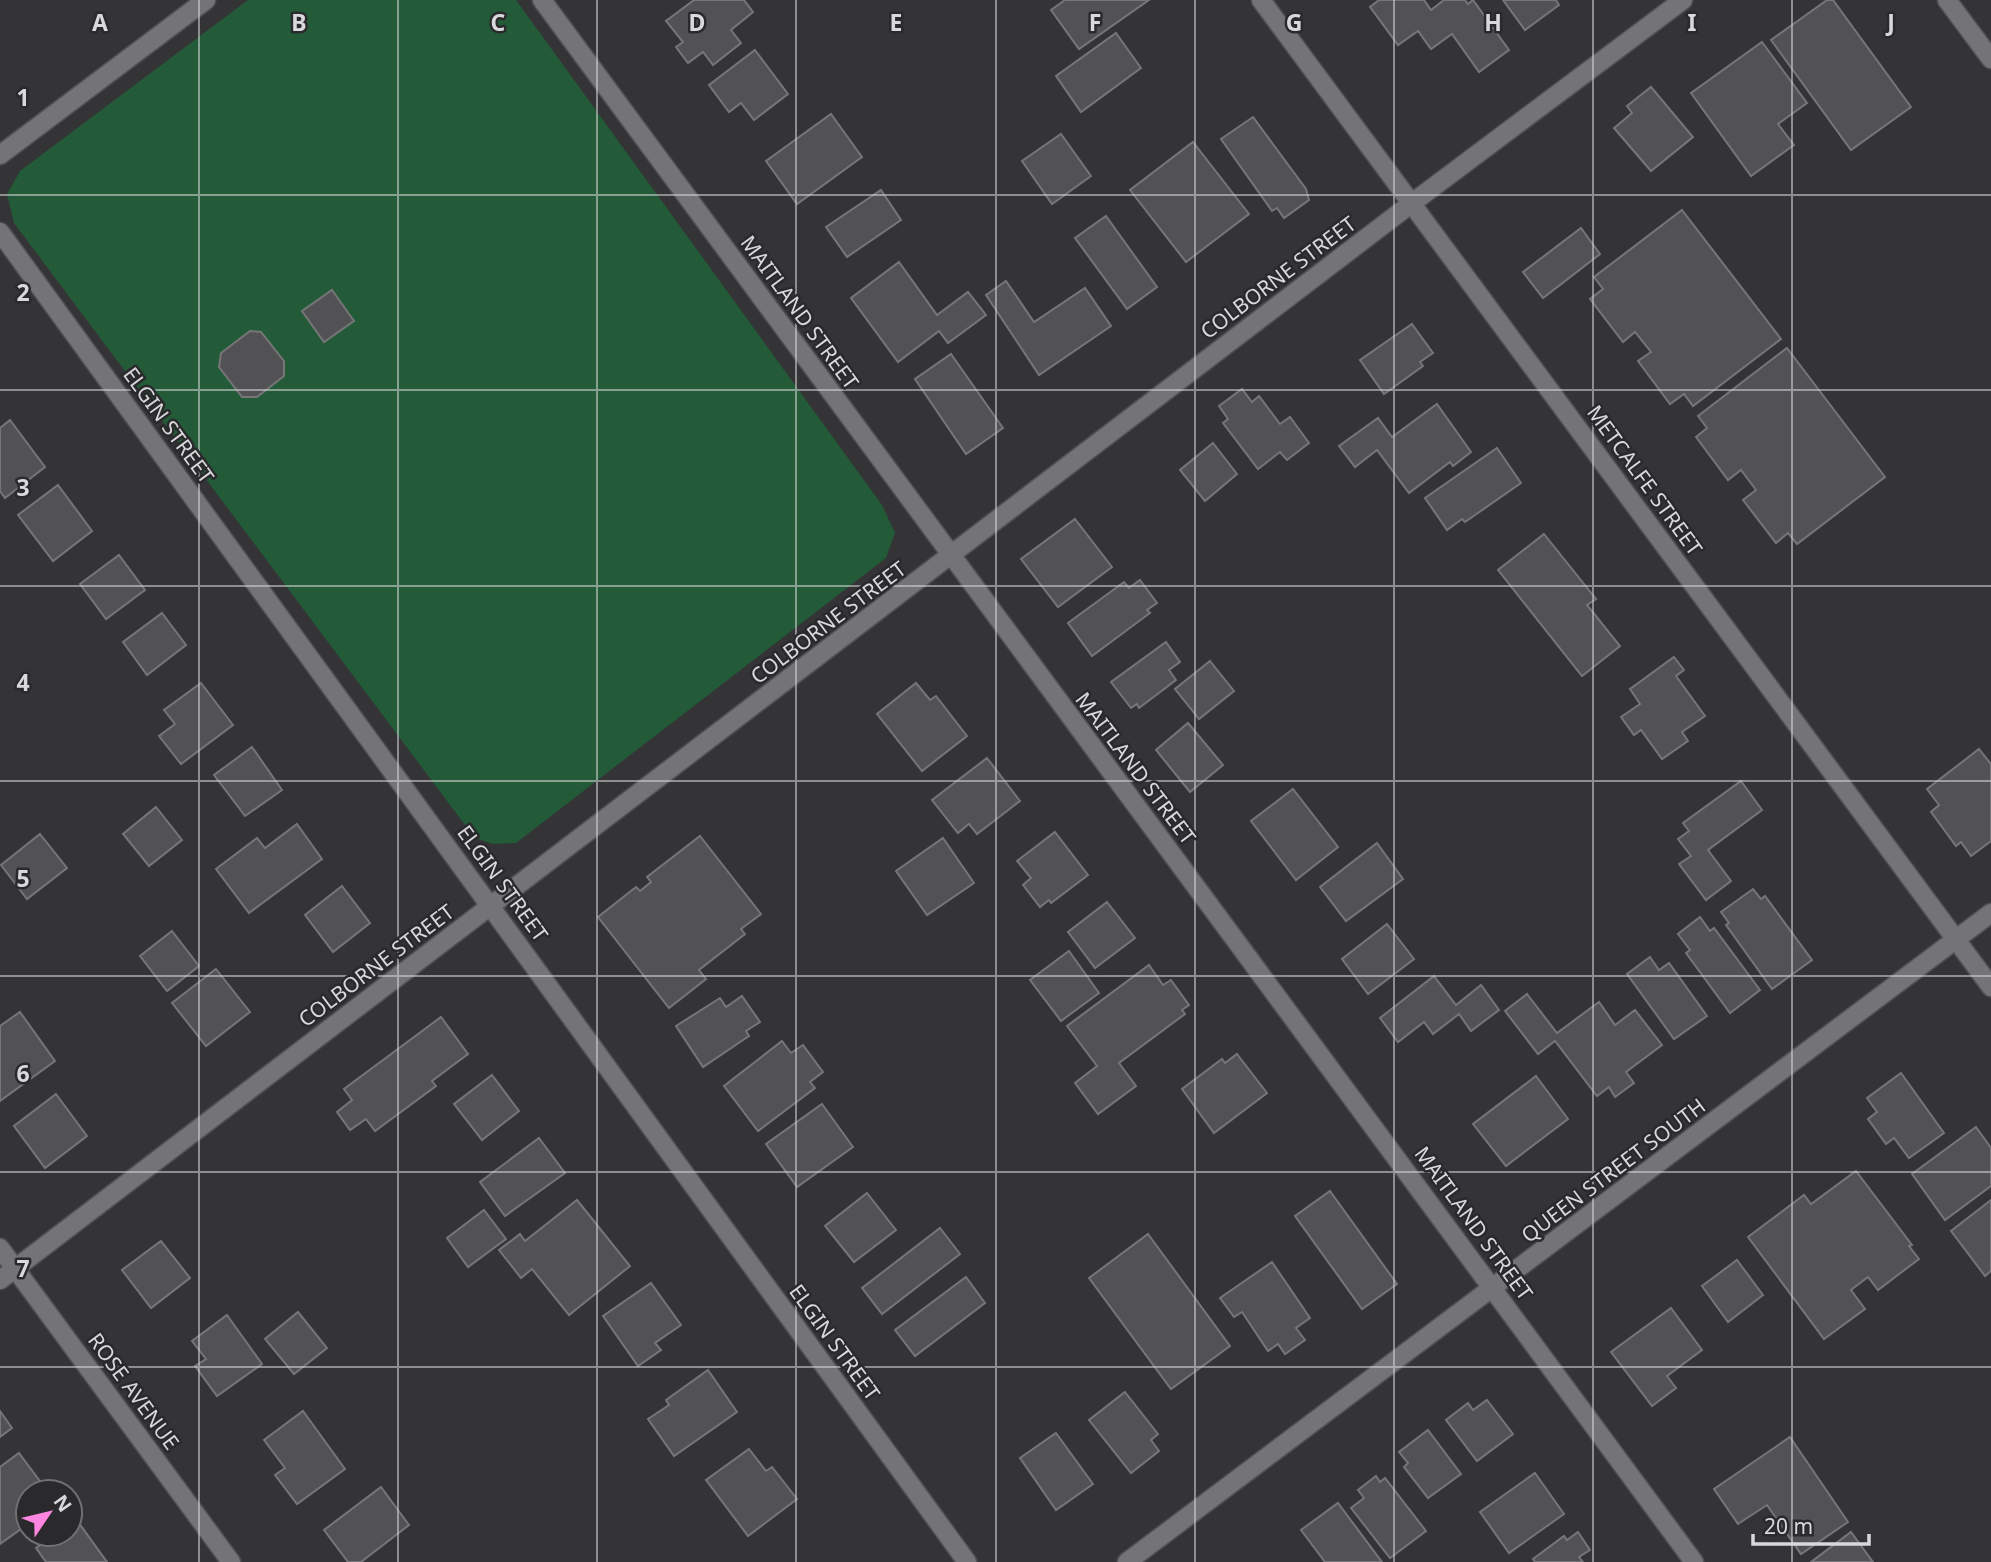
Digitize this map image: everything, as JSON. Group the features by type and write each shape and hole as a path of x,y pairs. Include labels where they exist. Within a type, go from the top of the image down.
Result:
{"street":[{"path":"0,155 206,0"},
{"name":"MAITLAND STREET","path":"542,0 1694,1562"},
{"name":"METCALFE STREET","path":"1261,0 1991,987"},
{"name":"COLBORNE STREET","path":"0,1280 1412,203 1683,0"},
{"path":"1947,0 1991,59"},
{"name":"ELGIN STREET","path":"0,232 967,1562"},
{"name":"QUEEN STREET SOUTH","path":"1127,1562 1991,913"},
{"name":"ROSE AVENUE","path":"0,1248 231,1562"}],"green space":[{"path":"248,0 516,0 882,505 895,533 886,558 516,843 492,844 474,837 14,223 7,194 20,171"}],"building":[{"path":"694,0 744,0 753,12 731,30 741,43 713,65 703,52 688,63 676,47 683,42 666,21"},
{"path":"1065,0 1149,0 1079,49 1051,10"},
{"path":"1379,0 1424,0 1431,10 1444,0 1465,0 1468,4 1473,0 1509,50 1479,72 1452,34 1431,49 1418,31 1398,45 1370,7"},
{"path":"1503,0 1556,0 1559,5 1525,30"},
{"path":"1827,0 1833,0 1911,107 1851,150 1771,40"},
{"path":"1116,33 1141,68 1081,112 1056,76"},
{"path":"1762,42 1807,103 1778,124 1794,145 1751,176 1691,93"},
{"path":"755,50 788,94 754,120 741,103 729,112 709,85"},
{"path":"1651,87 1693,137 1651,171 1614,128 1632,113 1627,106"},
{"path":"831,114 862,157 797,204 766,161"},
{"path":"1253,117 1306,189 1309,200 1284,218 1277,208 1272,211 1221,139"},
{"path":"1061,134 1091,176 1052,204 1022,161"},
{"path":"1193,142 1249,214 1186,262 1130,190"},
{"path":"881,190 901,220 847,257 826,227"},
{"path":"1682,210 1781,339 1693,406 1684,394 1670,404 1638,361 1651,352 1635,332 1623,342 1590,299 1603,289 1594,277"},
{"path":"1106,216 1157,287 1127,309 1075,238"},
{"path":"1581,228 1600,254 1543,298 1523,272"},
{"path":"899,262 937,315 968,292 986,315 948,343 939,331 898,362 851,298"},
{"path":"1006,281 1034,322 1085,288 1111,326 1039,375 986,295"},
{"path":"332,290 354,321 324,342 302,311"},
{"path":"1412,324 1433,353 1420,362 1423,366 1384,394 1360,360"},
{"path":"250,331 261,332 284,361 284,376 257,397 242,397 219,367 221,353"},
{"path":"1787,348 1885,477 1797,544 1788,533 1776,543 1743,500 1756,490 1741,470 1728,480 1696,437 1707,428 1698,416"},
{"path":"951,354 1003,428 966,454 915,379"},
{"path":"1242,389 1252,402 1259,396 1280,424 1290,417 1309,443 1287,460 1280,452 1258,469 1223,423 1228,419 1219,406"},
{"path":"1437,404 1471,452 1453,466 1450,462 1409,493 1377,450 1355,467 1339,446 1378,418 1392,437"},
{"path":"10,420 45,467 5,498 0,491 0,428"},
{"path":"1213,443 1237,474 1205,501 1180,470"},
{"path":"1497,448 1521,483 1465,522 1462,519 1447,530 1425,498"},
{"path":"58,485 92,531 53,561 18,515"},
{"path":"1075,519 1112,567 1058,607 1021,559"},
{"path":"1544,534 1596,599 1587,605 1620,646 1582,676 1498,570"},
{"path":"119,555 145,590 106,619 80,584"},
{"path":"1140,580 1157,603 1147,610 1150,613 1092,656 1068,623 1124,582 1129,588"},
{"path":"162,613 186,645 147,675 123,642"},
{"path":"1166,642 1180,662 1169,670 1176,680 1139,708 1137,704 1131,708 1111,682"},
{"path":"1674,657 1684,670 1676,676 1705,716 1682,732 1688,741 1662,759 1641,730 1634,735 1621,717 1640,704 1630,689"},
{"path":"1210,661 1234,691 1199,719 1175,689"},
{"path":"201,683 233,725 181,764 159,736 175,724 164,710"},
{"path":"916,683 930,700 936,696 967,736 922,771 877,714"},
{"path":"1188,723 1223,765 1190,792 1156,750"},
{"path":"252,747 282,790 245,816 214,775"},
{"path":"1979,749 1991,764 1991,841 1971,856 1961,842 1956,846 1931,812 1939,805 1927,789"},
{"path":"987,758 1020,801 977,834 969,824 958,833 932,800"},
{"path":"1741,781 1762,810 1708,850 1731,881 1706,900 1679,864 1691,856 1678,839 1689,831 1683,823"},
{"path":"1293,789 1338,847 1296,880 1251,821"},
{"path":"156,807 182,840 149,866 123,834"},
{"path":"297,824 322,859 249,913 216,869 257,838 265,848"},
{"path":"1055,832 1088,875 1051,903 1049,900 1040,907 1023,885 1031,878 1017,861"},
{"path":"40,834 67,868 27,899 1,865"},
{"path":"700,836 761,914 741,929 745,934 699,970 706,979 669,1008 598,917 636,887 640,891 651,882 647,877"},
{"path":"943,838 974,883 927,915 896,871"},
{"path":"1377,843 1403,879 1346,921 1320,887"},
{"path":"342,886 370,923 333,952 305,915"},
{"path":"1753,889 1761,899 1765,896 1812,960 1772,989 1726,925 1729,923 1721,912"},
{"path":"1107,902 1135,938 1095,968 1068,932"},
{"path":"1700,917 1710,931 1714,928 1760,990 1730,1013 1686,953 1690,950 1678,934"},
{"path":"1387,924 1414,959 1368,994 1342,959"},
{"path":"172,931 199,966 167,991 140,956"},
{"path":"1069,951 1099,993 1061,1021 1030,980"},
{"path":"1650,957 1659,970 1669,963 1707,1016 1674,1039 1627,974"},
{"path":"1149,965 1163,985 1171,980 1189,1005 1182,1010 1185,1014 1119,1063 1136,1086 1098,1114 1075,1083 1097,1066 1067,1026"},
{"path":"216,969 250,1012 206,1046 172,1003"},
{"path":"1434,976 1456,1005 1481,985 1499,1010 1471,1031 1459,1014 1433,1034 1424,1022 1398,1042 1380,1018"},
{"path":"1527,994 1557,1033 1599,1002 1615,1025 1635,1010 1662,1045 1626,1072 1634,1083 1615,1097 1609,1087 1597,1096 1555,1041 1538,1054 1505,1011"},
{"path":"742,996 760,1022 746,1031 749,1036 703,1067 676,1026 720,998 726,1007"},
{"path":"20,1012 55,1061 0,1101 0,1026"},
{"path":"441,1017 468,1054 432,1081 436,1086 375,1131 366,1119 350,1130 337,1112 352,1100 344,1089"},
{"path":"782,1041 791,1053 803,1045 823,1072 810,1082 815,1088 758,1131 724,1086"},
{"path":"1237,1054 1267,1093 1214,1133 1182,1089 1222,1059 1225,1063"},
{"path":"1901,1073 1944,1133 1909,1158 1894,1138 1886,1144 1868,1119 1877,1112 1867,1098"},
{"path":"492,1075 519,1111 482,1140 454,1104"},
{"path":"1536,1076 1568,1119 1506,1166 1473,1124"},
{"path":"56,1094 87,1136 45,1168 14,1126"},
{"path":"822,1104 853,1147 797,1187 766,1144"},
{"path":"1976,1127 1991,1148 1991,1186 1945,1220 1912,1174"},
{"path":"539,1138 565,1173 505,1216 480,1182"},
{"path":"1856,1171 1912,1245 1909,1246 1919,1259 1878,1290 1868,1277 1851,1290 1865,1309 1824,1339 1748,1237 1804,1195 1811,1204"},
{"path":"1330,1191 1397,1284 1362,1309 1295,1216"},
{"path":"867,1193 896,1230 854,1262 825,1226"},
{"path":"577,1200 630,1266 569,1315 532,1269 521,1278 499,1250 520,1234 525,1241"},
{"path":"1991,1200 1991,1271 1985,1276 1951,1231"},
{"path":"484,1210 506,1239 468,1267 447,1238"},
{"path":"940,1228 960,1254 882,1314 862,1288"},
{"path":"1148,1234 1230,1346 1171,1389 1089,1278"},
{"path":"161,1241 190,1278 151,1308 122,1270"},
{"path":"1737,1260 1763,1295 1728,1322 1702,1286"},
{"path":"1272,1262 1310,1318 1296,1328 1305,1340 1285,1354 1278,1344 1268,1351 1242,1312 1234,1317 1220,1298"},
{"path":"966,1277 985,1303 915,1356 895,1330"},
{"path":"651,1283 681,1325 655,1343 661,1350 638,1366 603,1316"},
{"path":"1671,1308 1702,1350 1667,1376 1676,1388 1652,1406 1611,1352"},
{"path":"298,1312 327,1348 294,1374 265,1339"},
{"path":"227,1315 262,1364 217,1396 195,1366 206,1359 192,1341"},
{"path":"708,1370 737,1412 674,1456 648,1419 669,1405 666,1400"},
{"path":"1125,1392 1158,1434 1151,1440 1159,1451 1131,1473 1089,1420"},
{"path":"1487,1400 1513,1434 1477,1461 1446,1420 1468,1403 1473,1410"},
{"path":"0,1411 12,1428 0,1437"},
{"path":"303,1411 345,1469 297,1504 275,1475 285,1468 264,1440"},
{"path":"1428,1430 1461,1474 1428,1498 1404,1467 1408,1463 1399,1452"},
{"path":"1056,1433 1093,1484 1056,1510 1020,1458"},
{"path":"1790,1437 1848,1522 1801,1554 1767,1505 1738,1524 1714,1489"},
{"path":"749,1449 766,1471 772,1467 797,1499 748,1536 706,1480"},
{"path":"19,1453 38,1478 14,1478 14,1534 0,1544 0,1467"},
{"path":"1535,1473 1564,1514 1509,1553 1480,1512"},
{"path":"1376,1476 1380,1482 1385,1478 1426,1531 1390,1558 1351,1508 1364,1498 1358,1490"},
{"path":"381,1487 409,1525 361,1562 348,1562 324,1530"},
{"path":"1338,1503 1382,1562 1325,1562 1301,1530"},
{"path":"84,1530 107,1562 46,1562 36,1548 84,1548"},
{"path":"1578,1532 1590,1550 1579,1557 1583,1562 1535,1562 1533,1559 1564,1536 1567,1540"},
{"path":"1851,1532 1873,1562 1811,1562"}]}
